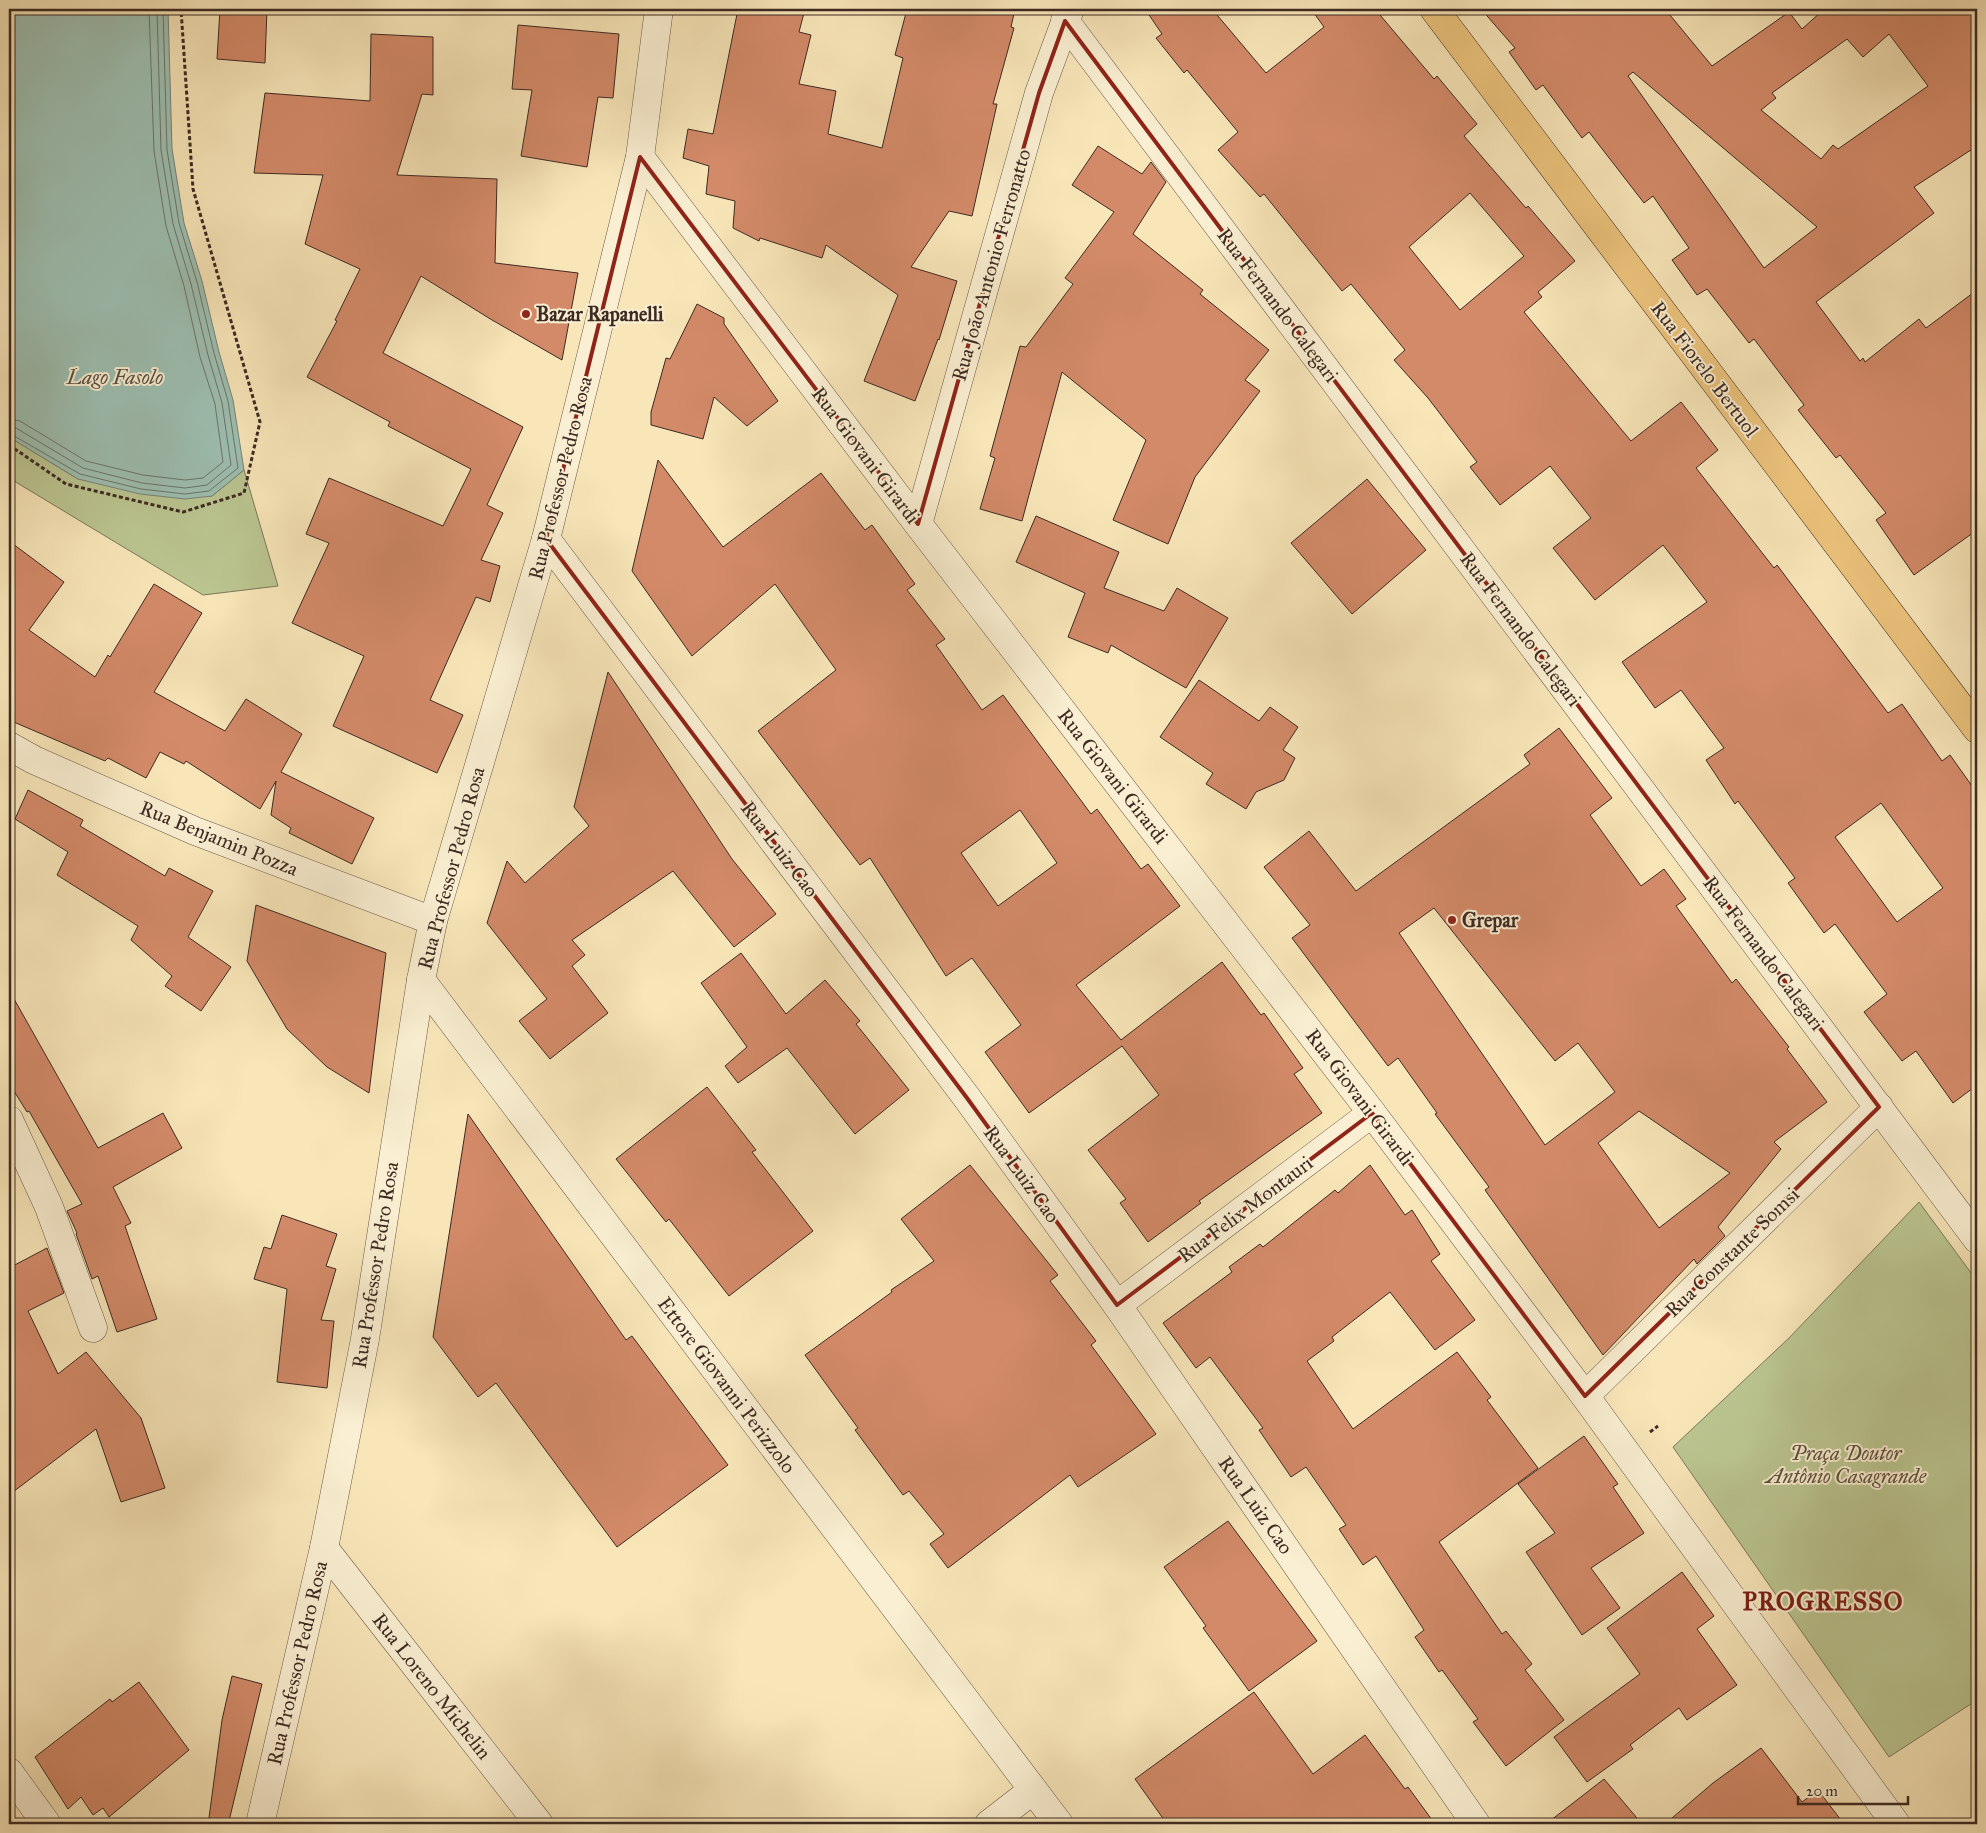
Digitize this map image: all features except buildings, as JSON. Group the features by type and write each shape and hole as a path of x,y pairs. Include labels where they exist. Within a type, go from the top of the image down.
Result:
{"main road":[{"name":"Rua Fiorelo Bertuol","path":"1434,9 1977,729"}],"street":[{"name":"Rua Professor Pedro Rosa","path":"260,1824 324,1548 364,1338 432,921 546,539 640,157 659,9"},
{"name":"Rua João Antonio Ferronatto","path":"918,524 1040,93 1068,15"},
{"name":"Rua Fernando Calegari","path":"1068,15 1977,1238"},
{"name":"Rua Giovani Girardi","path":"640,157 918,524 1372,1112 1585,1396 1896,1824"},
{"name":"Rua Luiz Cao","path":"546,539 967,1098 1117,1305 1476,1824"},
{"name":"Rua Benjamin Pozza","path":"9,746 34,760 195,831 432,921"},
{"name":"Ettore Giovanni Perizzolo","path":"421,980 1059,1824"},
{"name":"Rua Constante Somsi","path":"1585,1396 1880,1107"},
{"name":"Rua Felix Montauri","path":"1117,1305 1372,1112"},
{"path":"9,1120 49,1207 93,1328"},
{"name":"Rua Loreno Michelin","path":"324,1548 540,1824"},
{"path":"9,1772 46,1823"},
{"path":"988,1824 1033,1790"}],"path":[{"path":"9,445 66,484 183,512 244,493 260,422 193,189 181,9"}],"highlighted area":[{"path":"1065,21 1879,1107 1585,1396 1372,1113 1117,1305 967,1098 546,539 640,157 918,524 1039,93"}],"green space":[{"path":"9,437 78,479 212,496 244,470 278,586 203,595 9,478"},
{"name":"Praça Doutor Antônio Casagrande","path":"1919,1202 1977,1281 1977,1700 1889,1757 1673,1447 1789,1338"}],"water":[{"name":"Lago Fasolo","path":"9,9 168,9 172,149 184,223 202,281 233,400 244,470 212,496 185,499 140,494 78,479 9,437"}],"place":[{"name":"Bazar Rapanelli","path":"526,314"},
{"name":"Grepar","path":"1452,920"}],"district":[{"name":"PROGRESSO","path":"1823,1601"}]}
